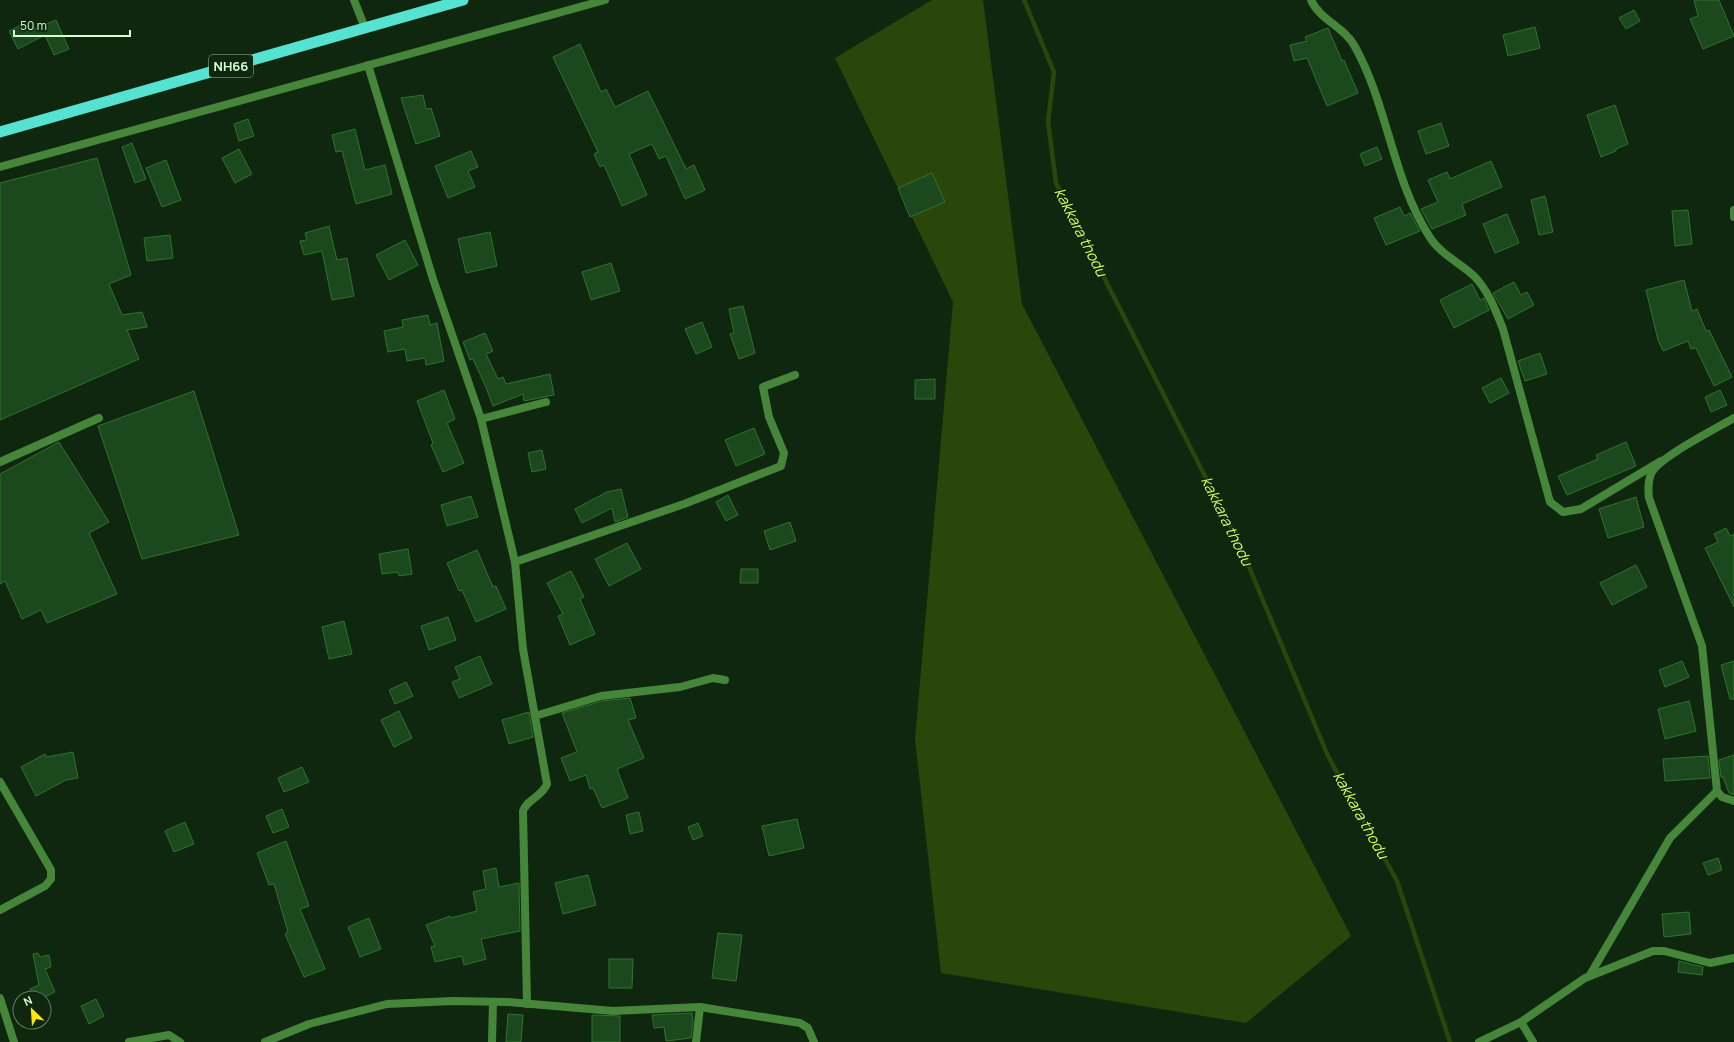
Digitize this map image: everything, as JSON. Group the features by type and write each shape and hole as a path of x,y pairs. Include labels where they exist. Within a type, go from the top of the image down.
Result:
{"highway":[{"name":"NH66","path":"0,132 463,0"}],"street":[{"path":"354,0 365,28"},
{"path":"0,167 605,0"},
{"path":"1311,0 1315,10 1354,44 1374,86 1406,191 1430,238 1475,277 1494,307 1503,329 1550,502 1563,512 1581,509 1734,418"},
{"path":"368,65 433,279 481,419 515,562 523,649 547,784 542,793 529,802 523,811 527,1004"},
{"path":"1734,210 1734,216"},
{"path":"515,562 684,504 782,466 784,453 768,417 763,387 795,375"},
{"path":"481,419 546,402"},
{"path":"0,462 99,418"},
{"path":"1661,461 1651,474 1649,498 1702,646 1717,791 1722,797 1734,801"},
{"path":"535,716 601,696 680,687 713,678 725,680"},
{"path":"0,782 51,870 51,879 46,886 0,910"},
{"path":"1590,975 1670,838 1717,791"},
{"path":"1479,1042 1521,1022 1578,981 1652,951 1664,951 1710,962 1734,958"},
{"path":"0,998 14,1042"},
{"path":"265,1042 309,1024 387,1004 453,1001 527,1004 613,1011 700,1007 800,1023 808,1028 814,1042"},
{"path":"492,1042 493,1002"},
{"path":"696,1042 700,1007"},
{"path":"1521,1022 1532,1042"},
{"path":"129,1042 170,1035 180,1042"}],"shaded area":[{"path":"932,0 983,0 1022,304 1351,936 1246,1023 941,973 915,739 953,302 835,58"}],"building":[{"path":"1694,0 1719,0 1734,36 1703,49 1690,19 1698,16"},
{"path":"1634,10 1640,21 1626,29 1619,18"},
{"path":"56,20 69,49 54,55 45,35 18,49 9,31 25,23 29,31"},
{"path":"1535,27 1540,48 1508,56 1503,35"},
{"path":"1328,28 1358,93 1327,106 1307,58 1294,61 1290,45 1307,41 1305,37"},
{"path":"580,44 601,92 606,89 615,107 648,91 686,169 694,165 705,190 685,199 666,156 659,159 652,144 629,154 647,195 622,206 604,165 600,167 594,154 598,152 553,57"},
{"path":"423,95 426,109 431,108 440,136 416,144 401,98"},
{"path":"1615,105 1628,144 1601,157 1587,115"},
{"path":"248,119 254,136 239,141 234,124"},
{"path":"1441,123 1449,146 1426,154 1418,131"},
{"path":"355,129 365,170 385,165 392,194 356,204 342,151 336,152 332,135"},
{"path":"132,143 146,179 135,183 122,147"},
{"path":"1377,147 1382,159 1365,166 1360,154"},
{"path":"239,149 252,174 235,183 222,158"},
{"path":"471,151 478,167 468,171 475,187 448,198 435,166"},
{"path":"97,158 131,275 109,284 122,315 142,312 147,327 127,330 139,359 0,420 0,183"},
{"path":"166,160 181,200 162,207 146,168"},
{"path":"1491,161 1502,187 1462,204 1466,215 1432,229 1421,209 1438,202 1428,180 1447,172 1450,179"},
{"path":"932,173 945,202 910,217 898,188"},
{"path":"1545,196 1553,232 1539,235 1531,200"},
{"path":"1400,207 1404,216 1410,213 1420,231 1386,245 1374,218"},
{"path":"1688,210 1692,244 1675,246 1672,211"},
{"path":"1507,214 1519,243 1495,253 1483,224"},
{"path":"329,226 337,260 347,258 354,296 332,300 322,251 304,255 300,241 307,240 305,233"},
{"path":"490,232 497,266 466,273 458,239"},
{"path":"170,235 173,258 147,261 144,238"},
{"path":"405,240 418,265 389,280 376,255"},
{"path":"611,263 620,291 591,300 582,272"},
{"path":"1684,280 1692,311 1697,309 1706,331 1709,330 1732,377 1714,386 1696,348 1691,349 1688,341 1663,351 1658,340 1646,290"},
{"path":"1514,282 1521,295 1527,292 1534,305 1508,319 1493,293"},
{"path":"1472,284 1480,300 1484,298 1489,310 1454,328 1440,300"},
{"path":"743,306 755,353 739,359 730,334 734,333 729,309"},
{"path":"428,315 430,325 437,323 444,361 426,365 425,358 407,361 405,349 388,352 384,331 403,327 402,320"},
{"path":"702,322 712,347 696,354 685,329"},
{"path":"485,333 493,351 486,354 498,379 503,377 506,384 550,374 554,395 524,401 523,394 493,406 473,359 470,360 463,342"},
{"path":"1540,353 1547,374 1525,381 1518,361"},
{"path":"1501,378 1509,393 1490,403 1482,388"},
{"path":"935,379 935,399 915,399 915,380"},
{"path":"444,390 455,419 447,423 464,463 443,472 431,445 433,443 417,401"},
{"path":"1720,390 1727,405 1711,412 1705,397"},
{"path":"194,391 239,535 142,559 98,426"},
{"path":"754,428 765,454 736,466 725,440"},
{"path":"59,442 109,522 89,533 117,594 47,623 41,610 22,619 5,581 0,584 0,474"},
{"path":"1626,442 1636,466 1567,495 1558,476 1598,459 1596,455"},
{"path":"542,450 546,469 532,472 528,453"},
{"path":"621,489 628,517 615,522 612,508 582,523 575,509 607,492"},
{"path":"728,495 738,515 726,521 716,502"},
{"path":"471,496 478,517 447,526 441,505"},
{"path":"1636,497 1644,527 1608,538 1599,509"},
{"path":"790,522 796,541 770,550 764,531"},
{"path":"1726,528 1730,536 1734,534 1734,607 1705,548 1718,542 1714,534"},
{"path":"627,543 641,569 609,586 595,559"},
{"path":"408,549 412,574 399,576 398,572 382,574 379,554"},
{"path":"477,550 493,587 496,586 506,609 476,622 462,590 459,591 447,563"},
{"path":"1636,565 1647,587 1612,605 1600,583"},
{"path":"741,569 758,569 758,583 740,583"},
{"path":"571,571 584,597 580,599 595,634 570,645 558,616 563,614 547,583"},
{"path":"448,617 456,640 429,650 421,626"},
{"path":"344,621 352,654 329,659 322,627"},
{"path":"480,656 492,684 459,698 452,682 460,679 455,667"},
{"path":"1682,661 1689,677 1665,687 1659,670"},
{"path":"1734,661 1734,699 1730,699 1721,665"},
{"path":"406,682 413,696 395,704 389,690"},
{"path":"630,698 636,718 628,720 644,758 617,769 628,798 602,808 593,788 590,789 586,775 570,781 561,758 577,752 562,713 602,701"},
{"path":"1689,701 1696,731 1665,739 1658,709"},
{"path":"399,711 412,738 394,747 381,720"},
{"path":"529,712 533,737 509,744 502,720"},
{"path":"73,752 78,778 66,780 36,796 21,767 45,754 47,757"},
{"path":"1734,755 1734,795 1729,793 1723,777 1721,777 1719,760"},
{"path":"1708,756 1710,778 1665,781 1663,759"},
{"path":"302,767 309,782 284,792 278,778"},
{"path":"282,809 289,827 273,833 266,816"},
{"path":"639,812 643,831 630,834 626,815"},
{"path":"797,819 804,848 769,856 762,826"},
{"path":"185,822 194,844 174,852 165,831"},
{"path":"698,823 703,836 693,840 688,827"},
{"path":"286,841 309,906 300,909 325,969 304,977 285,934 288,932 274,884 269,885 257,853"},
{"path":"1718,858 1722,870 1708,875 1703,863"},
{"path":"496,868 499,887 519,883 520,931 481,939 486,959 464,965 462,956 435,962 431,947 435,946 426,925 450,916 451,918 477,911 473,892 486,889 483,871"},
{"path":"588,875 596,905 563,914 555,883"},
{"path":"1689,912 1691,934 1664,937 1662,914"},
{"path":"369,918 381,949 360,957 348,927"},
{"path":"718,933 742,935 736,981 712,978"},
{"path":"38,953 40,957 49,955 51,967 45,969 55,992 52,994 52,990 30,990 39,985 33,954"},
{"path":"609,959 633,959 632,988 609,988"},
{"path":"1679,961 1703,967 1702,975 1678,972"},
{"path":"96,999 104,1016 89,1024 81,1006"},
{"path":"692,1013 693,1022 691,1038 666,1041 664,1027 654,1028 652,1015"},
{"path":"508,1014 523,1015 521,1042 506,1042"},
{"path":"592,1015 620,1016 620,1042 592,1042"}],"waterway":[{"name":"kakkara thodu","path":"1024,0 1054,72 1048,122 1056,183 1239,543 1328,756 1397,881 1450,1042"}]}
